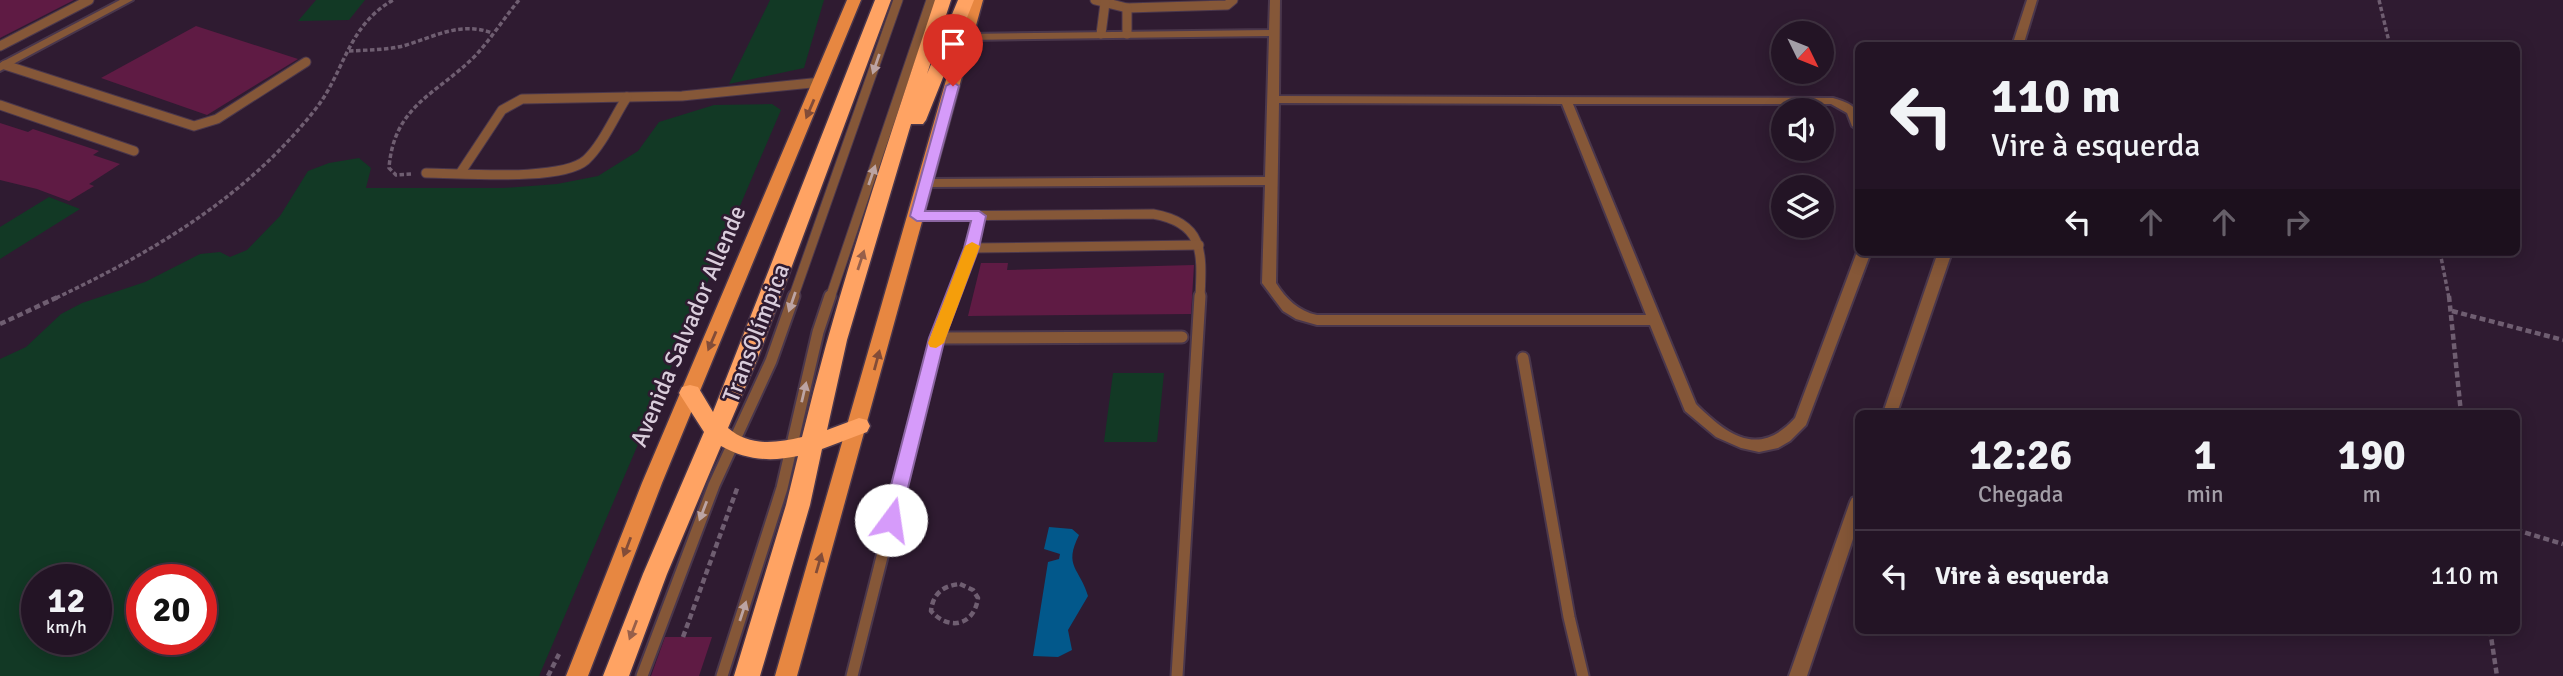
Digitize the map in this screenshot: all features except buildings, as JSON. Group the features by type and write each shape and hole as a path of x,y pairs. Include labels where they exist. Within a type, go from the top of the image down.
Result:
{"highway":[{"path":"615,676 654,574 725,439 883,0"},
{"path":"747,676 802,447 822,392 881,189 943,0"},
{"path":"881,189 895,173 966,0"},
{"path":"690,393 702,416 725,439 754,451 802,447 859,426"}],"main road":[{"name":"Avenida Salvador Allende","path":"577,676 690,393 854,0"},
{"path":"786,676 859,426 976,0"}],"street":[{"path":"2,67 128,0"},
{"path":"1275,0 1269,283 1278,299 1305,318 1317,320 1656,320"},
{"path":"2018,42 2032,0"},
{"path":"966,37 1274,33"},
{"path":"1273,99 1833,101 1852,111 1855,118"},
{"path":"1566,100 1690,407 1717,434 1748,445 1770,444 1785,438 1801,422 1863,256"},
{"path":"926,183 1272,181"},
{"path":"1890,410 1944,256"},
{"path":"1798,676 1855,511"}],"lane":[{"path":"0,46 89,0"},
{"name":"TransOlímpica","path":"642,676 705,508 725,439 771,362 898,0"},
{"path":"722,676 782,488 802,447 818,332 930,0"},
{"path":"1095,0 1127,8 1227,5 1233,0"},
{"path":"1101,34 1105,3"},
{"path":"1127,8 1127,34"},
{"path":"2,67 194,126 217,119 306,62"},
{"path":"461,172 502,110 511,104 536,97 695,95 822,82"},
{"path":"426,173 544,173 574,169 584,161 626,97"},
{"path":"0,105 134,151"},
{"path":"917,216 1170,216 1192,228 1199,245 1201,274 1177,676"},
{"path":"852,676 937,338 972,248 979,216"},
{"path":"972,248 1199,245"},
{"path":"937,338 1182,337"},
{"path":"1523,358 1569,617 1583,676"}],"path":[{"path":"0,324 118,269 169,238 243,186 270,162 316,109 370,14 394,0"},
{"path":"426,173 396,174 390,168 389,154 395,135 421,97 468,62 519,0"},
{"path":"2379,0 2389,42"},
{"path":"349,51 395,48 460,29 476,28 492,33"},
{"path":"2441,256 2452,311 2461,410"},
{"path":"2452,311 2563,340"},
{"path":"683,637 738,486"},
{"path":"2520,531 2563,544"},
{"path":"952,584 968,585 978,594 979,601 974,614 961,622 945,623 931,611 933,598 952,584"},
{"path":"2491,634 2497,676"}],"green space":[{"path":"316,0 365,0 349,20 298,21"},
{"path":"770,0 824,0 804,68 729,84"},
{"path":"772,104 781,110 539,676 0,676 0,359 26,347 61,314 82,303 145,282 200,254 220,252 230,257 247,250 280,216 308,171 329,163 359,158 371,168 366,188 503,188 557,184 598,176 638,151 659,122 714,105"},
{"path":"49,197 80,209 0,259 0,227"},
{"path":"1113,373 1164,373 1157,442 1104,442"}],"water":[{"path":"1049,527 1072,529 1079,535 1074,546 1073,561 1088,596 1068,630 1072,650 1058,657 1033,656 1048,562 1059,559 1060,554 1044,549"}],"slow traffic":[{"path":"936,343 972,246"}],"route":[{"path":"891,520 937,338 972,248 979,216 917,216 953,86"}]}
